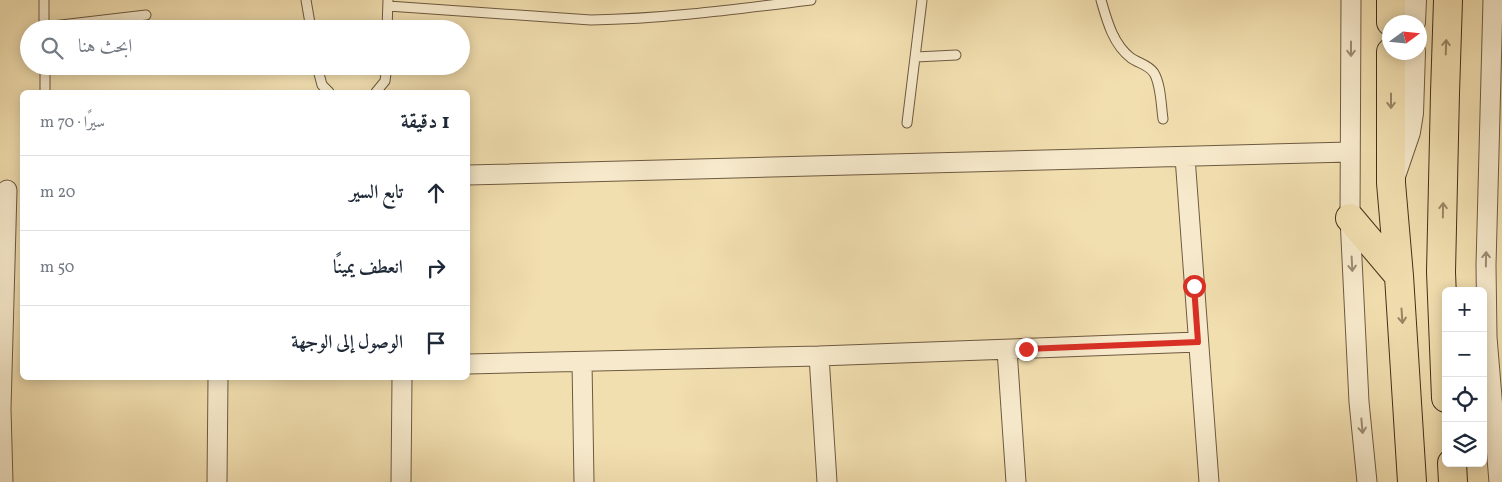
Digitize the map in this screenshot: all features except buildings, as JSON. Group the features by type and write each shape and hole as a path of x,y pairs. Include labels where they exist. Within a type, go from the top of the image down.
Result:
{"main road":[{"path":"1391,0 1391,15"},
{"path":"1445,377 1441,272 1448,0"},
{"path":"1391,60 1391,183 1412,482"},
{"path":"1350,218 1399,276"},
{"path":"1452,467 1453,482"}],"street":[{"path":"1351,0 1350,218 1359,402 1367,482"},
{"path":"1413,15 1414,0"},
{"path":"1493,0 1496,128 1486,265 1487,337 1498,482"},
{"path":"1391,183 1408,132 1411,113 1412,60"},
{"path":"470,175 1350,152"},
{"path":"1185,156 1209,482"},
{"path":"3,482 1,409 10,190"},
{"path":"470,364 818,356 1198,342"},
{"path":"1007,350 1016,482"},
{"path":"818,356 827,482"},
{"path":"582,362 584,482"},
{"path":"217,482 218,380"},
{"path":"401,482 402,380"}],"lane":[{"path":"44,0 44,20"},
{"path":"306,0 309,20"},
{"path":"388,20 388,3 591,20 614,20 677,16 811,0"},
{"path":"907,123 922,0"},
{"path":"1100,0 1109,28 1118,44 1128,55 1151,69 1154,73 1158,84 1163,119"},
{"path":"107,20 146,15"},
{"path":"916,57 956,55"},
{"path":"45,75 45,90"},
{"path":"319,75 322,85 327,90"},
{"path":"378,90 385,81 386,75"}],"route":[{"path":"1026,349 1198,342 1194,286"}]}
